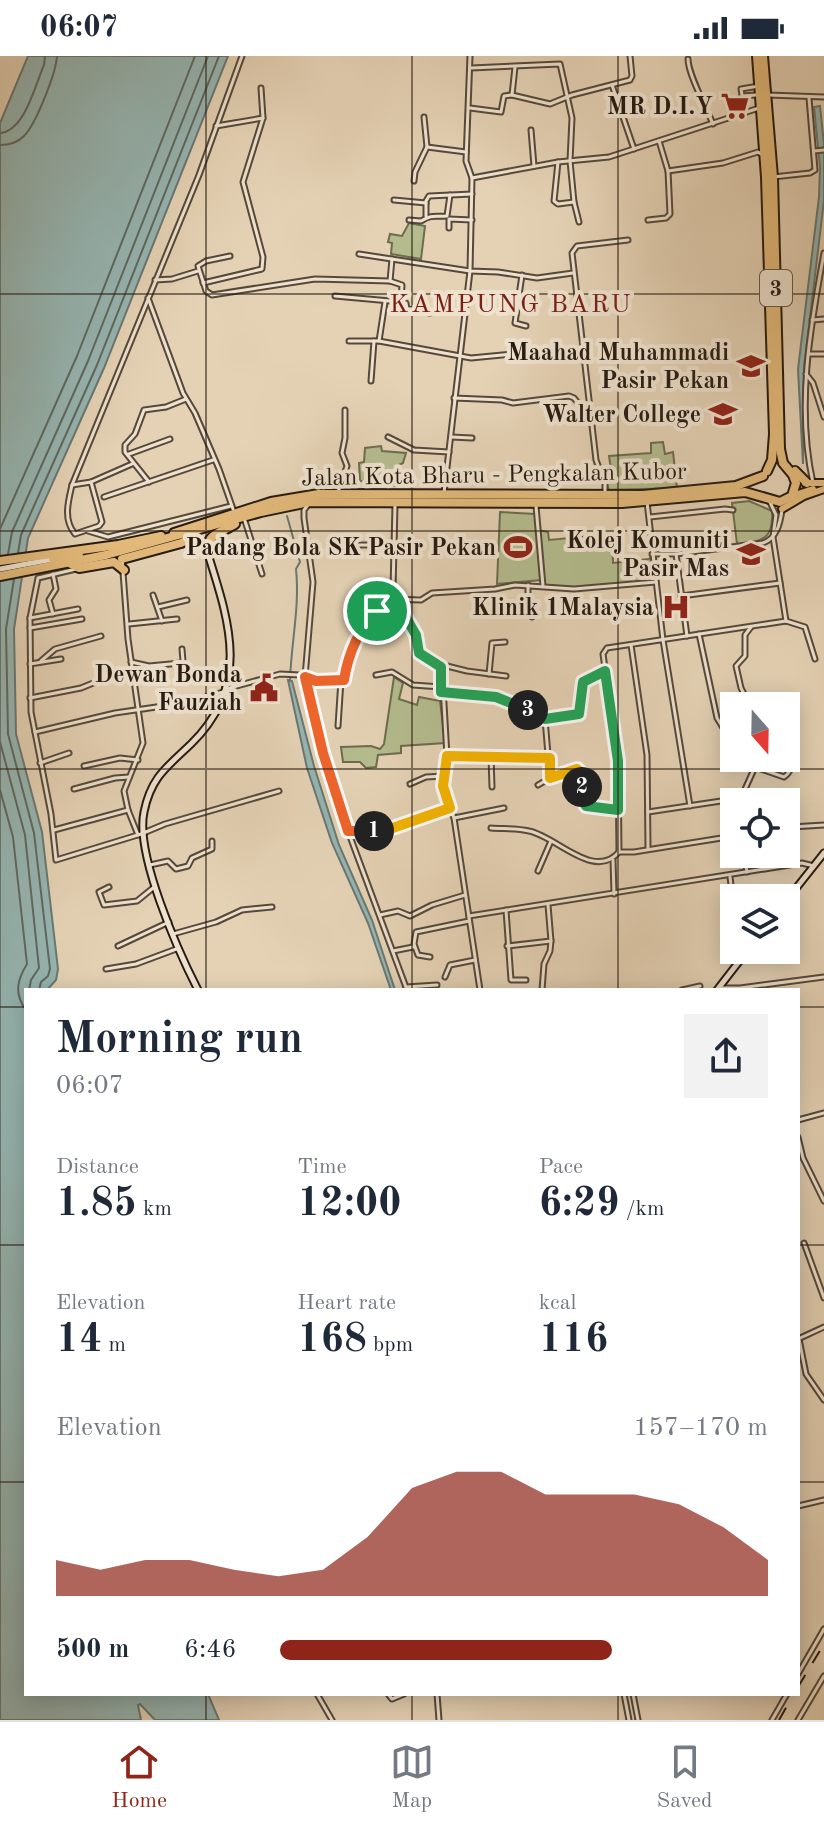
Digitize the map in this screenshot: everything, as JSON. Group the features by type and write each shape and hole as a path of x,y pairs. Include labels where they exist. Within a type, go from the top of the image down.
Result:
{"highway":[{"name":"3","path":"757,56 773,177 780,455 786,469"},
{"name":"3","path":"763,56 761,154 774,434 772,460 765,474"},
{"path":"780,442 788,462 810,484"},
{"path":"777,467 786,469 795,478 796,488 790,498 776,502 767,498 761,487 765,474 777,467"},
{"name":"Jalan Kota Bharu - Pengkalan Kubor","path":"215,527 294,497 338,494 643,495 736,486 765,474"},
{"name":"Jalan Kota Bharu - Pengkalan Kubor","path":"275,505 330,501 647,502 745,492 767,498"},
{"path":"74,566 232,508 275,497 294,497"},
{"path":"53,559 121,547 275,505"},
{"path":"207,551 210,538 243,518"},
{"path":"0,576 42,561 215,527"},
{"path":"181,543 215,527"},
{"path":"121,547 181,543 199,545 207,551"},
{"path":"0,561 42,561 74,566 114,562 124,570"}],"main road":[{"path":"795,478 824,486"},
{"path":"790,498 824,486"},
{"path":"782,509 824,486"}],"street":[{"path":"91,482 102,522 99,526 75,534 70,529 67,512 72,485 199,175 242,56"},
{"path":"444,494 470,271 472,178 466,152 470,56"},
{"path":"560,56 573,128 570,161 579,222"},
{"path":"470,108 501,112 504,96 512,95 544,104 558,103 611,83 631,79 630,56"},
{"path":"688,59 688,71 695,80 713,124"},
{"path":"471,68 560,64"},
{"path":"512,95 515,67"},
{"path":"611,83 634,149"},
{"path":"745,113 743,87 762,98"},
{"path":"203,283 262,269 263,257 243,182 263,118 261,88"},
{"path":"742,96 824,97"},
{"path":"472,178 558,162 609,157 745,113 762,98"},
{"path":"773,177 814,172 815,150 809,98"},
{"path":"414,181 427,147 424,117"},
{"path":"216,126 263,118"},
{"path":"531,130 534,167"},
{"path":"648,220 670,216 668,171 659,141"},
{"path":"427,147 466,152"},
{"path":"815,150 824,150"},
{"path":"668,171 761,154"},
{"path":"558,162 554,201 558,204 574,202"},
{"path":"409,220 421,221 426,216 427,198 432,195 472,194"},
{"path":"426,216 447,216 450,195"},
{"path":"394,200 426,203"},
{"path":"449,228 449,219 472,220"},
{"path":"605,496 605,484 596,460 572,253 574,247 628,240"},
{"path":"810,484 806,374 824,253"},
{"path":"359,254 470,271 544,278 574,273"},
{"path":"230,256 201,263 198,271 206,291 217,296 249,288 315,279 390,281 402,285 401,302"},
{"path":"390,281 392,259"},
{"path":"154,280 172,279 198,271"},
{"path":"522,275 515,323 526,326"},
{"path":"335,296 401,302 406,303 407,309 430,313"},
{"path":"148,298 186,399 223,478 232,508"},
{"path":"371,381 385,300"},
{"path":"812,320 824,319"},
{"path":"349,341 376,341 480,358 512,354"},
{"path":"809,354 824,354"},
{"path":"806,374 813,383 824,417"},
{"path":"454,398 518,403 569,396 581,407 590,409"},
{"path":"149,482 128,455 125,445 135,434 144,410 166,407 186,399"},
{"path":"338,494 347,466 342,453 345,410"},
{"path":"388,437 414,450 449,452"},
{"path":"451,437 472,438"},
{"path":"128,455 170,439"},
{"path":"104,497 213,460"},
{"path":"72,485 91,482 134,464"},
{"path":"767,498 776,515 773,537 786,621"},
{"path":"652,554 763,543 773,537 782,509 790,498"},
{"path":"330,501 307,506 304,518 313,582 303,676 348,831 406,988"},
{"path":"35,732 137,708 170,705 285,674 316,681 344,680 348,659 359,635 393,590 395,501"},
{"path":"535,502 543,586"},
{"path":"647,502 663,640 690,806"},
{"path":"275,505 299,511 304,518"},
{"path":"648,518 733,510"},
{"path":"243,518 262,574"},
{"path":"87,531 121,547 132,672 143,743 124,791 173,934 197,988"},
{"path":"358,545 394,545"},
{"path":"140,835 144,811 156,777 197,738 215,714 225,690 231,641 219,586 207,551"},
{"path":"676,554 687,636"},
{"path":"0,569 53,559"},
{"path":"74,566 35,581 30,618 30,698 54,830 56,860 279,791"},
{"path":"53,574 56,589 49,600 53,614"},
{"path":"389,599 421,600 432,593 528,585 574,589 656,582"},
{"path":"681,596 780,583"},
{"path":"528,585 532,617"},
{"path":"153,595 162,621"},
{"path":"158,607 187,600"},
{"path":"30,618 78,609"},
{"path":"377,611 404,615 416,635 419,653 439,664 506,676"},
{"path":"30,628 82,619"},
{"path":"127,624 177,619"},
{"path":"614,894 613,860 619,852 618,761 603,654 607,648 786,621 805,627 815,659"},
{"path":"743,692 736,666 745,656 745,635 751,626"},
{"path":"699,634 720,723"},
{"path":"41,661 55,649 101,636"},
{"path":"489,674 492,643 505,642"},
{"path":"631,645 646,745 648,849"},
{"path":"131,662 149,666 180,664 183,661 182,649"},
{"path":"30,664 61,659"},
{"path":"439,664 442,669 447,756 444,790 454,818 480,988"},
{"path":"545,719 579,714 583,682 605,671"},
{"path":"30,698 81,688 132,672"},
{"path":"376,675 392,672 410,684 501,698 538,712 545,719 550,778"},
{"path":"338,726 341,680"},
{"path":"40,763 69,753"},
{"path":"447,756 550,758"},
{"path":"491,756 492,787"},
{"path":"84,766 120,758 138,760"},
{"path":"538,785 577,769 582,774 583,804 618,810"},
{"path":"768,772 781,777 787,776 788,772"},
{"path":"410,784 426,777 444,776"},
{"path":"74,789 129,777"},
{"path":"648,812 720,802"},
{"path":"348,831 384,831 450,808"},
{"path":"454,818 504,808"},
{"path":"54,830 128,810"},
{"path":"800,826 824,825"},
{"path":"491,828 530,831 597,862 613,860"},
{"path":"619,852 720,838"},
{"path":"150,865 168,861 176,869 188,866 192,858 212,849 212,841"},
{"path":"538,871 551,841"},
{"path":"800,884 824,853"},
{"path":"430,957 418,955 416,932 469,918 763,868 802,863 814,866"},
{"path":"746,868 747,872"},
{"path":"729,875 730,884"},
{"path":"109,887 99,892 104,905 137,901 156,885"},
{"path":"380,915 398,911 410,916 432,905 465,895"},
{"path":"542,988 544,964 551,941 548,903"},
{"path":"173,934 216,922 242,910 272,907"},
{"path":"506,910 511,980 526,980"},
{"path":"118,946 169,922"},
{"path":"507,946 551,941"},
{"path":"393,951 415,947"},
{"path":"106,969 136,964 179,948"},
{"path":"445,977 450,965 475,960"},
{"path":"719,988 737,964"},
{"path":"747,988 824,977"},
{"path":"414,988 437,985"},
{"path":"691,988 700,986"},
{"path":"800,1119 824,1113"},
{"path":"800,1145 824,1201"},
{"path":"804,1243 824,1298"},
{"path":"800,1339 824,1327"},
{"path":"800,1344 806,1374 824,1400"},
{"path":"800,1506 824,1500"},
{"path":"800,1671 824,1629"},
{"path":"798,1720 824,1676"},
{"path":"318,1696 332,1720"},
{"path":"437,1696 439,1720"},
{"path":"624,1696 629,1720"},
{"path":"633,1696 638,1720"},
{"path":"772,1720 786,1696"}],"green space":[{"path":"409,223 425,226 421,259 391,254 390,234 402,236"},
{"path":"663,442 665,454 673,452 677,488 609,490 601,470 611,469 609,456 651,453 651,443"},
{"path":"381,446 382,451 406,453 403,463 399,465 398,486 360,481 359,463 364,462 365,448"},
{"path":"749,501 772,511 771,528 764,538 737,544 732,503"},
{"name":"Padang Bola SK Pasir Pekan","path":"500,512 535,514 541,580 497,584"},
{"path":"538,530 548,532 549,540 612,534 613,563 649,559 652,556 656,582 574,589 543,586"},
{"path":"394,677 403,683 399,699 417,705 419,697 440,701 445,743 401,746 401,753 378,755 376,767 366,768 360,762 343,762 341,747 371,746 380,749 384,744"}],"water":[{"path":"28,56 228,56 104,368 28,538 14,629 16,734 42,832 58,969 56,980 49,988 24,988 24,1696 209,1696 219,1720 155,1720 140,1704 141,1720 0,1720 0,123"},
{"path":"820,106 824,200 804,368 803,464 798,369 819,197 820,167 814,107"},
{"path":"288,680 292,681 339,845 372,920 394,988 390,988 368,923 332,843 307,768"}],"waterway":[{"path":"287,516 300,562 296,569 297,597 290,681"}],"railway":[{"path":"800,1684 824,1644"},
{"path":"779,1720 793,1696"}],"place":[{"name":"MR D.I.Y","path":"735,106"},
{"name":"Maahad Muhammadi Pasir Pekan","path":"751,366"},
{"name":"Walter College","path":"723,414"},
{"name":"Padang Bola SK Pasir Pekan","path":"518,547"},
{"name":"Kolej Komuniti Pasir Mas","path":"751,554"},
{"name":"Klinik 1Malaysia","path":"676,607"},
{"name":"Dewan Bonda Fauziah","path":"264,688"}],"district":[{"name":"KAMPUNG BARU","path":"511,303"}],"route":[{"path":"377,611 405,616 414,629 419,653 442,669 441,692 501,698 538,712 545,719 575,716 581,711 583,682 605,671 618,761 618,810 583,804 580,771 574,769 550,778 550,758 447,756 443,786 450,808 384,831 348,831 323,753 305,677 316,681 344,680 348,659 359,635 377,611"}]}
